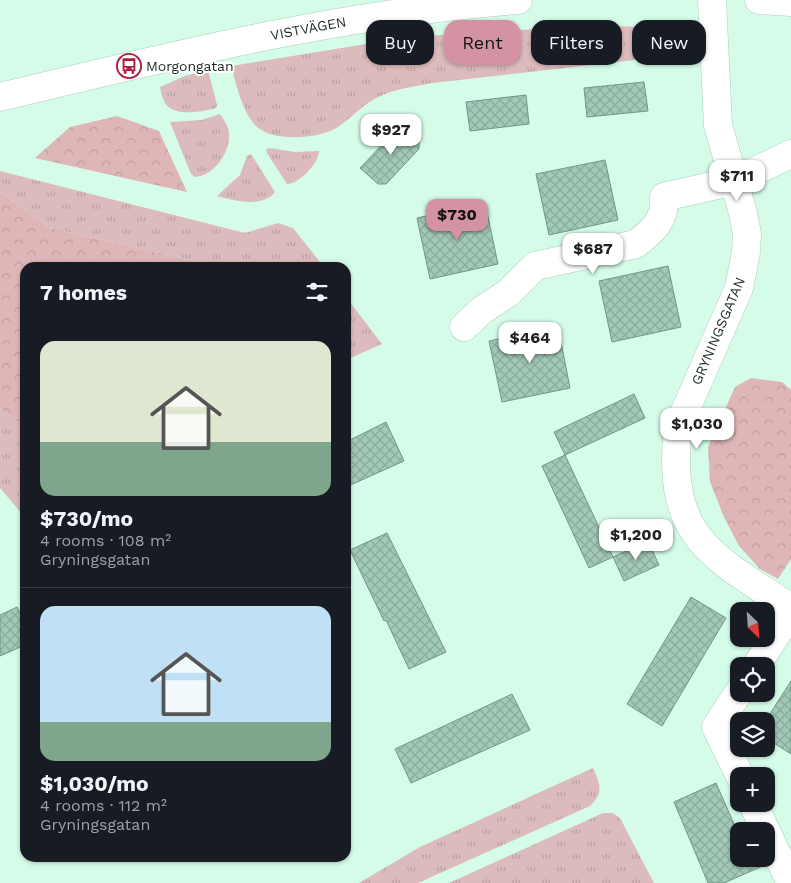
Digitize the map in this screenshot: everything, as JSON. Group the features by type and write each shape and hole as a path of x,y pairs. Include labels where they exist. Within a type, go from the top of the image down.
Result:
{"street":[{"name":"VISTVÄGEN","path":"0,97 238,41 379,15 459,4 518,0"},
{"name":"GRYNINGSGATAN","path":"712,0 718,125 747,234 744,270 739,288 678,427 676,447 679,484 686,519 705,547 732,569 791,608"},
{"path":"759,0 791,2"},
{"name":"VISTVÄGEN","path":"0,113 103,72"},
{"path":"464,327 482,310 508,293 535,266 636,244 650,234 660,221 665,209 664,197 734,181 791,154"},
{"path":"762,657 791,612"},
{"path":"732,702 716,727 736,767"},
{"path":"775,850 791,883"}],"green space":[{"path":"622,26 632,27 632,60 622,61"},
{"path":"531,29 531,65 591,65 433,83 403,89 378,97 330,131 308,136 284,137 272,135 262,131 255,125 243,105 231,66 366,44 366,65 434,65 434,35 444,35 444,65 521,65 521,30"},
{"path":"208,70 217,105 216,108 196,112 181,112 174,110 165,103 160,87 185,76"},
{"path":"220,114 228,128 228,144 225,152 221,160 209,172 195,177 191,174 170,122 202,120"},
{"path":"117,116 159,131 187,192 35,158 70,127"},
{"path":"266,149 295,152 319,151 312,167 297,181 287,184 267,153"},
{"path":"251,154 275,192 270,197 256,202 232,200 217,196 240,175 247,156"},
{"path":"0,171 245,233 278,223 293,228 320,262 194,262 50,228 0,192"},
{"path":"0,192 50,228 194,262 20,262 20,424 0,408"},
{"path":"351,304 382,344 351,358"},
{"path":"751,378 782,382 791,390 791,559 778,579 760,569 739,546 724,517 710,482 708,447 735,387"},
{"path":"0,408 20,424 20,512 0,488"},
{"path":"593,768 599,792 590,806 418,883 359,883 420,847"},
{"path":"603,813 613,813 620,818 654,883 449,883"}],"building":[{"path":"644,82 648,111 587,117 584,88"},
{"path":"526,95 529,124 470,131 466,102"},
{"path":"401,125 419,141 419,149 386,184 378,184 360,168"},
{"path":"605,160 618,220 549,235 536,174"},
{"path":"485,203 498,264 430,279 417,218"},
{"path":"668,266 681,327 612,342 599,281"},
{"path":"558,327 570,388 502,402 489,341"},
{"path":"634,394 645,418 565,455 554,432"},
{"path":"386,422 404,461 351,485 351,440"},
{"path":"565,455 613,557 589,568 542,466"},
{"path":"387,533 446,652 409,669 386,620 384,621 351,550"},
{"path":"648,541 659,565 624,581 613,557"},
{"path":"691,597 726,618 662,726 627,704"},
{"path":"17,607 20,613 20,647 0,656 0,615"},
{"path":"791,681 791,754 775,744 775,712 771,712"},
{"path":"512,694 530,730 411,783 395,749"},
{"path":"716,783 733,822 730,822 730,867 760,867 724,883 708,883 674,802"}],"place":[{"name":"Morgongatan","path":"129,66"}]}
